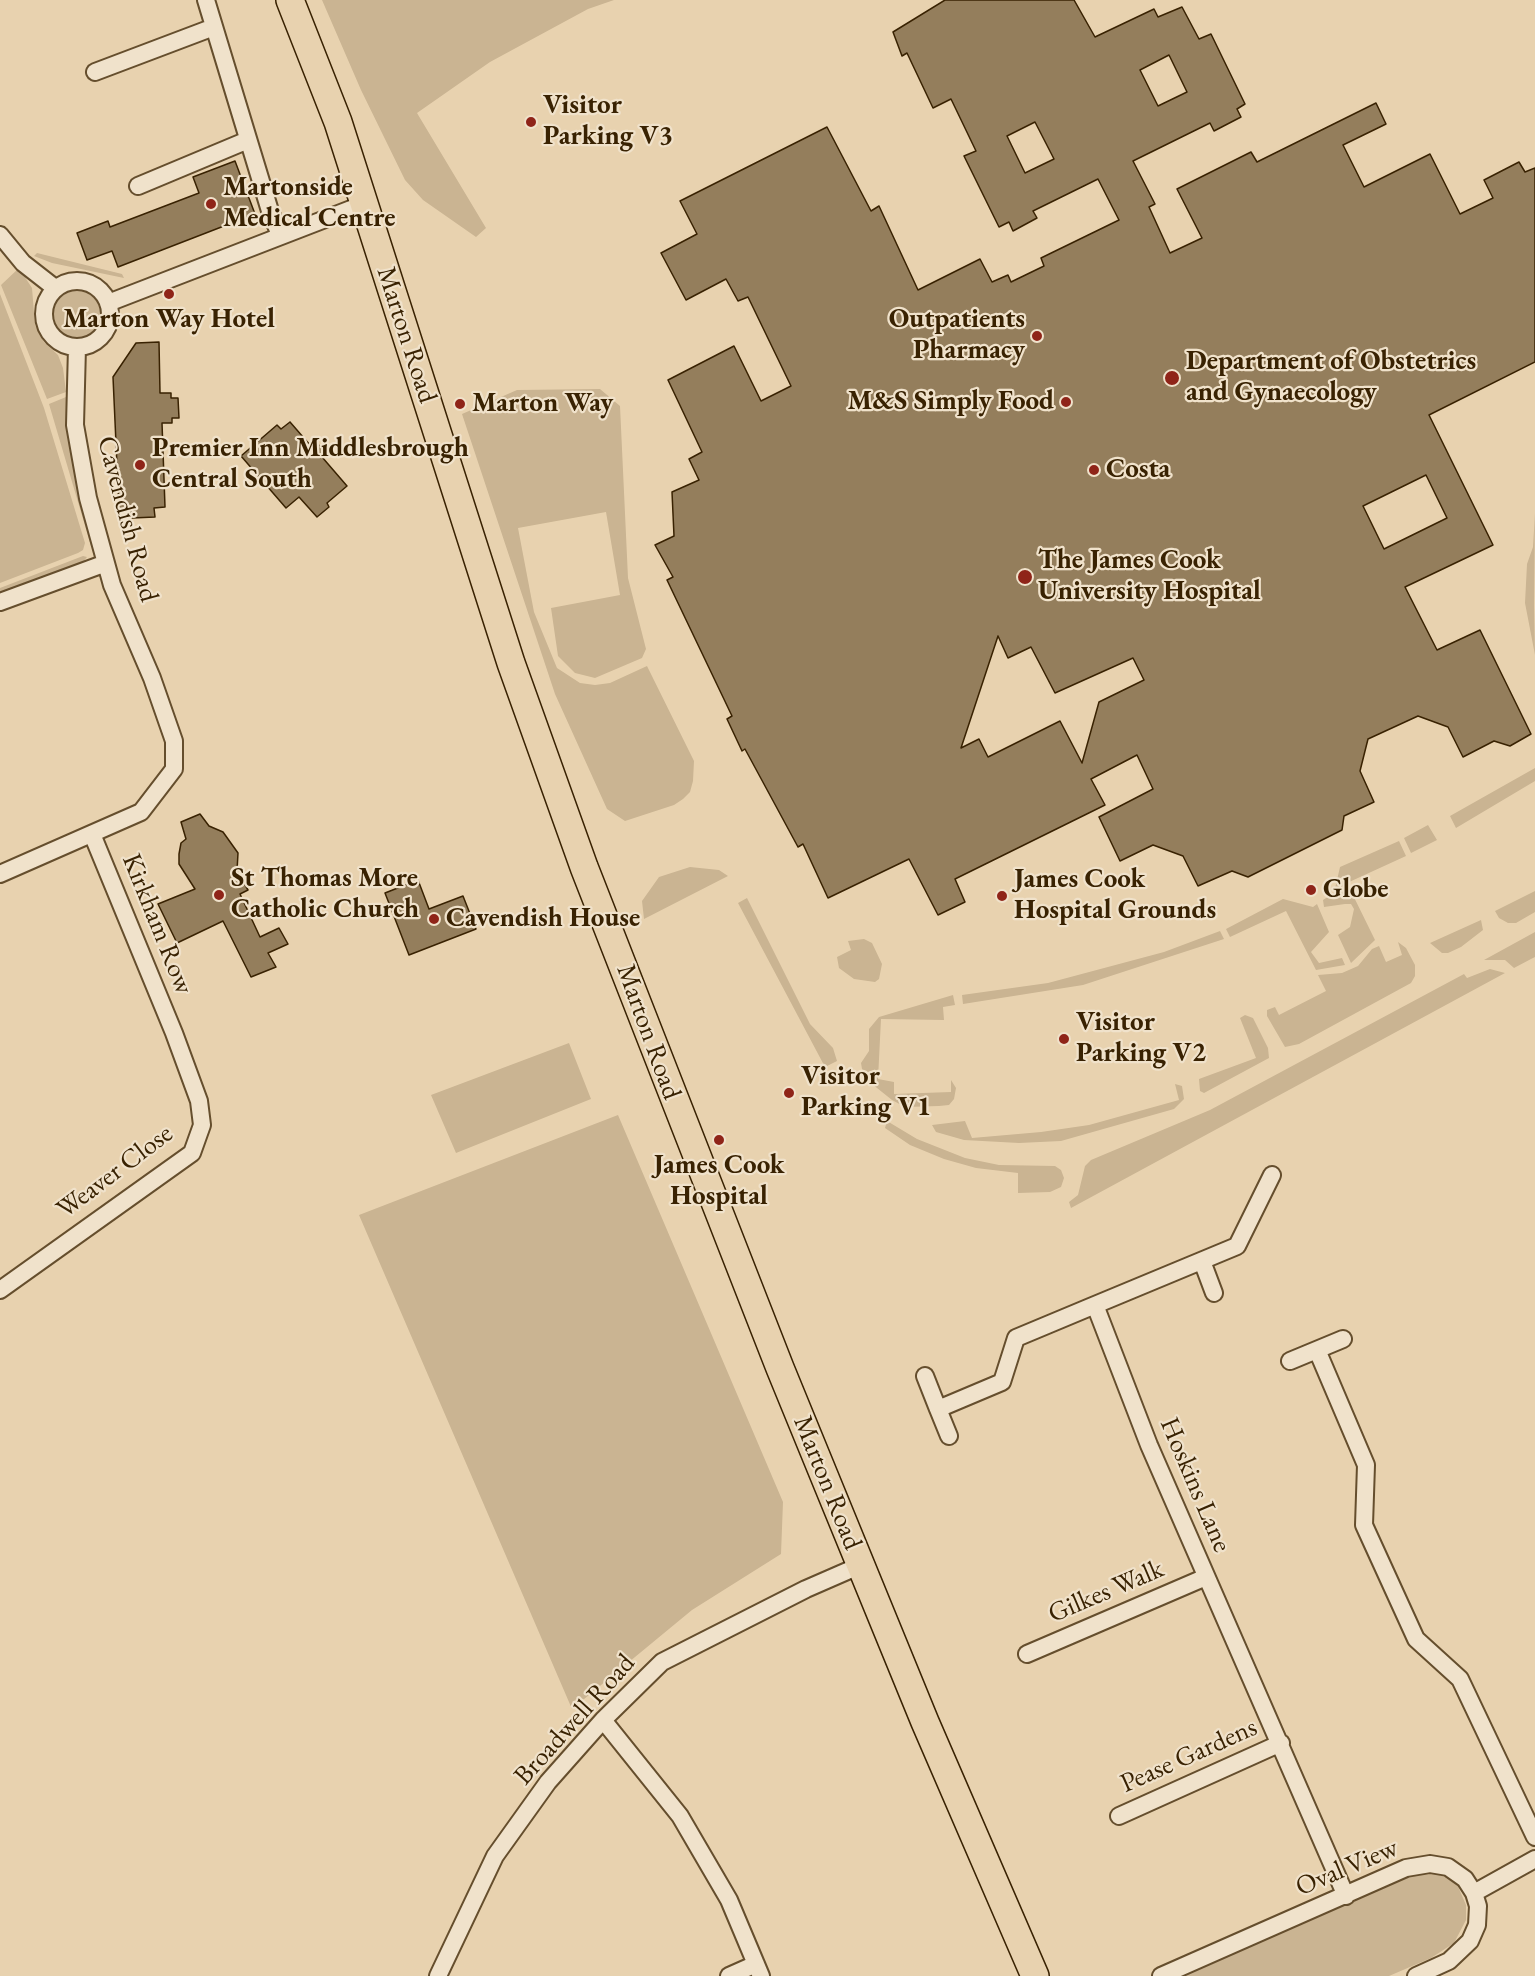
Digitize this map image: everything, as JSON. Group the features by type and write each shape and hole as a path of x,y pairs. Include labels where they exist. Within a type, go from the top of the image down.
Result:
{"main road":[{"name":"Marton Road","path":"290,0 334,112 508,654 554,787 624,964 692,1151 861,1565 1035,1976"}],"street":[{"path":"206,0 248,140 280,235"},
{"path":"95,72 214,27"},
{"path":"138,186 248,140"},
{"path":"108,303 364,204"},
{"path":"0,235 23,262 56,288"},
{"path":"86,282 104,294 110,314 104,333 97,341 77,347 58,341 45,325 45,305 56,288 65,283 86,282"},
{"name":"Cavendish Road","path":"77,347 75,425 88,498 106,563 174,741 174,769 141,812 92,834"},
{"path":"0,602 106,563"},
{"path":"0,874 92,834"},
{"name":"Kirkham Row","path":"92,834 174,1033"},
{"name":"Weaver Close","path":"0,1290 192,1153 202,1125 199,1101 174,1033"},
{"path":"938,1409 1002,1382 1016,1338 1237,1246 1272,1175"},
{"path":"1202,1261 1214,1293"},
{"name":"Hoskins Lane","path":"1095,1305 1149,1445 1346,1896"},
{"path":"1290,1361 1343,1339"},
{"path":"1317,1350 1366,1465 1364,1525 1416,1639 1460,1679 1535,1837"},
{"path":"925,1376 949,1436"},
{"name":"Broadwell Road","path":"438,1976 495,1857 548,1782 603,1720 662,1662 806,1589 861,1565"},
{"name":"Gilkes Walk","path":"1027,1654 1206,1577"},
{"path":"603,1720 680,1816 729,1900 758,1970 729,1976"},
{"name":"Pease Gardens","path":"1119,1816 1281,1743"},
{"path":"1416,1976 1449,1960 1470,1941 1477,1925 1478,1906 1474,1893 1535,1859"},
{"name":"Oval View","path":"1161,1976 1407,1868 1430,1864 1448,1867 1465,1879 1474,1893"}],"shaded area":[{"path":"322,0 614,0 588,9 490,62 417,113 486,228 476,237 423,200 405,180 361,90"},
{"path":"37,253 122,274 124,278 52,263 34,256"},
{"path":"19,268 32,288 35,325 44,342 58,355 63,368 66,392 47,399 1,285"},
{"path":"77,289 95,296 102,314 95,332 77,339 59,332 52,314 59,296"},
{"path":"0,294 44,408 85,543 83,550 78,553 0,583"},
{"path":"600,389 620,406 628,578 646,649 642,658 595,678 575,673 558,656 551,608 620,595 606,512 518,528 534,612 557,668 580,683 595,685 610,683 647,666 694,761 690,792 683,799 674,805 625,821 607,809 555,694 462,414 517,390"},
{"path":"66,397 93,540 91,546 49,404"},
{"path":"1535,513 1535,655 1525,603 1527,564 1533,547"},
{"path":"83,556 87,557 83,562 0,593 0,588"},
{"path":"1535,768 1535,781 1456,828 1450,816"},
{"path":"1428,825 1437,840 1411,853 1404,838"},
{"path":"1399,841 1406,856 1347,883 1375,940 1351,963 1338,935 1350,927 1354,909 1351,904 1324,907 1323,900 1334,893 1340,867"},
{"path":"690,867 719,870 728,876 644,919 642,901 659,877"},
{"path":"1535,891 1535,912 1516,923 1508,923 1499,918 1495,911"},
{"path":"747,898 810,1024 833,1048 837,1061 825,1067 738,903"},
{"path":"1283,899 1313,907 1317,904 1329,932 1311,952 1319,963 1342,958 1345,965 1316,970 1286,911 1230,937 1226,929"},
{"path":"1481,920 1483,930 1461,947 1448,953 1442,953 1430,943"},
{"path":"1220,931 1224,939 1083,985 963,1004 962,995 1048,983 1164,952"},
{"path":"1535,932 1535,957 1514,968 1505,960 1484,960"},
{"path":"864,939 872,943 882,964 879,979 875,982 854,979 839,968 837,957 851,950 848,941"},
{"path":"1398,942 1406,948 1415,965 1415,976 1411,983 1299,1044 1285,1047 1267,1016 1267,1010 1275,1007 1279,1015 1326,991 1318,975 1342,973 1358,966 1372,949 1379,946 1386,962 1402,955"},
{"path":"1490,969 1505,973 1071,1208 1069,1202 1078,1195 1085,1166 1091,1160 1210,1110 1464,974 1467,978"},
{"path":"953,995 955,1005 943,1007 944,1020 881,1019 878,1079 894,1082 894,1094 951,1092 951,1080 956,1088 954,1099 949,1105 905,1107 872,1084 862,1069 861,1063 869,1051 869,1029 879,1017"},
{"path":"1245,1015 1253,1018 1268,1048 1269,1058 1204,1093 1200,1091 1199,1079 1256,1058 1240,1018"},
{"path":"569,1043 591,1099 456,1153 431,1095"},
{"path":"1175,1084 1182,1086 1184,1099 1174,1109 1061,1141 1019,1143 964,1140 936,1132 932,1125 965,1121 972,1138 1089,1125 1179,1100"},
{"path":"618,1115 783,1502 781,1554 692,1610 572,1709 359,1215"},
{"path":"887,1121 917,1139 965,1158 999,1165 1055,1166 1061,1170 1064,1178 1061,1187 1050,1192 1018,1193 1018,1173 976,1168 944,1159 910,1145 885,1128"},
{"path":"1443,1873 1457,1884 1466,1905 1466,1920 1454,1943 1431,1958 1389,1976 1184,1976 1410,1876"}],"building":[{"path":"945,0 1074,0 1095,37 1154,9 1158,17 1182,7 1199,39 1211,34 1245,104 1237,109 1241,117 1214,131 1210,123 1133,161 1155,204 1149,207 1170,253 1202,238 1177,189 1251,152 1257,162 1376,103 1386,124 1343,145 1364,187 1430,154 1460,214 1493,198 1484,180 1519,162 1525,172 1535,168 1535,362 1429,415 1493,545 1405,587 1437,650 1480,630 1531,734 1510,746 1494,741 1463,757 1448,727 1418,716 1368,739 1360,771 1374,802 1344,816 1342,830 1248,877 1232,871 1198,886 1183,856 1153,845 1120,861 1099,817 1153,789 1137,755 1091,779 1105,805 955,879 965,902 938,915 909,859 828,898 803,844 798,847 745,749 742,751 727,719 732,716 667,580 673,577 655,545 674,536 672,492 699,480 689,459 702,452 668,380 734,346 761,401 791,386 748,297 738,301 726,279 686,300 661,253 697,234 680,201 827,127 871,211 879,206 918,290 980,259 992,282 1008,275 1011,282 1044,266 1041,258 1119,220 1098,179 1033,211 1037,218 1013,231 1009,222 999,227 964,156 976,151 951,99 933,108 907,53 902,56 893,32","holes":["1169,55 1187,92 1158,106 1140,70","1035,122 1054,159 1025,173 1007,136","1426,475 1447,518 1384,549 1363,506","998,636 1008,658 1031,647 1055,693 1133,658 1144,680 1099,702 1082,763 1060,721 988,757 979,739 961,748"]},
{"name":"Martonside Medical Centre","path":"235,161 255,214 118,267 112,251 87,260 77,233 108,221 110,227 199,193 193,177"},
{"name":"Premier Inn Middlesbrough Central South","path":"159,342 160,393 171,393 171,398 178,398 179,418 172,418 172,423 162,423 165,507 154,508 155,517 132,518 131,510 119,510 113,377 136,343"},
{"path":"290,422 310,445 315,441 326,453 322,457 347,486 327,503 329,507 317,517 299,497 286,508 241,456 277,425 281,429"},
{"name":"St Thomas More Catholic Church","path":"200,814 209,826 223,832 238,853 237,871 248,890 240,894 260,937 279,928 288,944 268,953 276,967 251,977 223,921 177,943 158,904 195,889 179,864 181,843 186,839 181,822"},
{"name":"Cavendish House","path":"418,880 429,909 463,896 476,929 409,955 385,893"}],"place":[{"name":"Visitor Parking V3","path":"531,122"},
{"name":"Martonside Medical Centre","path":"211,204"},
{"name":"Marton Way Hotel","path":"169,294"},
{"name":"Outpatients Pharmacy","path":"1037,336"},
{"name":"Department of Obstetrics and Gynaecology","path":"1172,378"},
{"name":"M&S Simply Food","path":"1066,402"},
{"name":"Marton Way","path":"460,404"},
{"name":"Premier Inn Middlesbrough Central South","path":"140,465"},
{"name":"Costa","path":"1094,470"},
{"name":"The James Cook University Hospital","path":"1025,577"},
{"name":"Globe","path":"1311,890"},
{"name":"St Thomas More Catholic Church","path":"219,895"},
{"name":"James Cook Hospital Grounds","path":"1002,896"},
{"name":"Cavendish House","path":"434,919"},
{"name":"Visitor Parking V2","path":"1064,1039"},
{"name":"Visitor Parking V1","path":"789,1093"},
{"name":"James Cook Hospital","path":"719,1140"}]}
